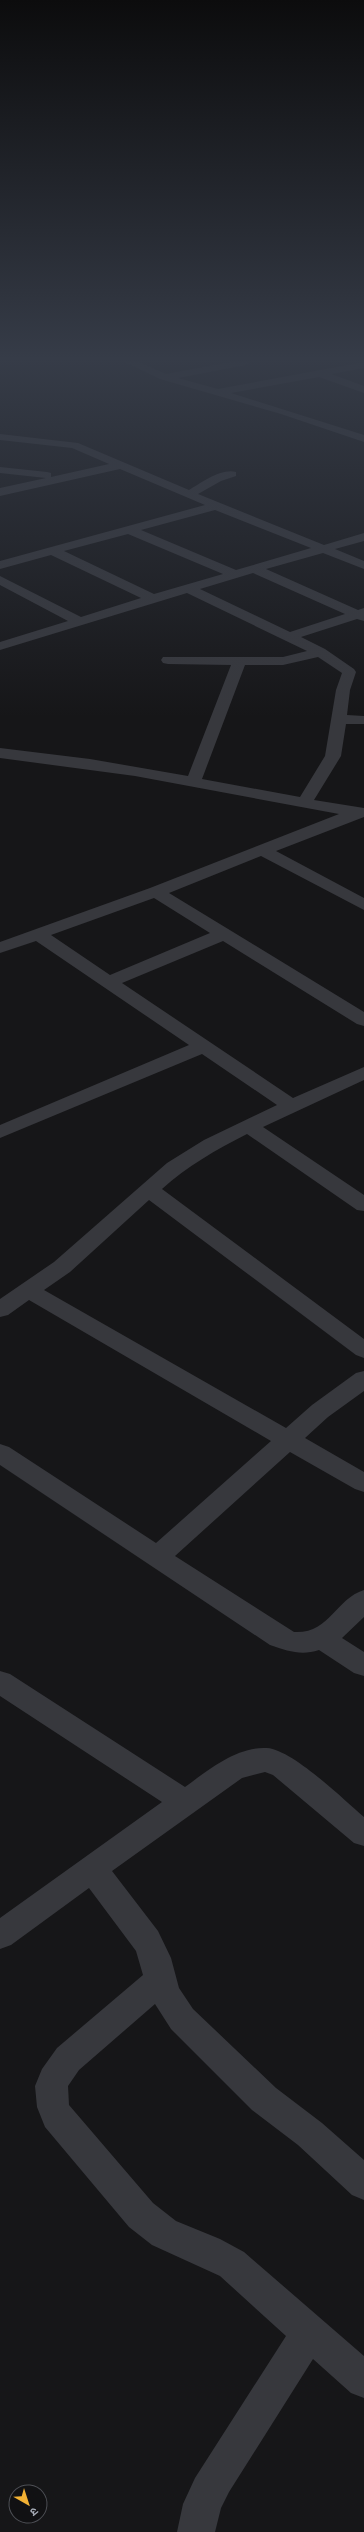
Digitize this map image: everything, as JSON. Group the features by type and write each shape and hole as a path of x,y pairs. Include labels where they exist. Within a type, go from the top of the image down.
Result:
{"street":[{"path":"0,492 49,480"},
{"path":"157,480 216,506 364,565"},
{"path":"190,494 215,480"},
{"path":"0,565 127,529 216,506"},
{"path":"127,529 235,574"},
{"path":"0,646 252,568 364,537"},
{"path":"51,550 153,599"},
{"path":"252,568 362,614"},
{"path":"0,580 81,622"},
{"path":"188,588 320,652 349,672 364,673"},
{"path":"288,637 362,614"},
{"path":"168,660 283,661 320,652"},
{"path":"193,782 240,660"},
{"path":"304,803 333,756 343,690 349,672"},
{"path":"339,719 364,720"},
{"path":"0,753 30,756 193,782 361,813"},
{"path":"0,948 156,892 361,813"},
{"path":"264,851 364,905"},
{"path":"156,892 364,1020"},
{"path":"109,982 224,934"},
{"path":"39,935 292,1106"},
{"path":"0,1132 203,1046"},
{"path":"0,1310 30,1291 97,1238 148,1189 193,1154 248,1126 361,1077"},
{"path":"248,1126 364,1205"},
{"path":"148,1189 364,1350"},
{"path":"30,1291 364,1483"},
{"path":"157,1557 288,1439 364,1379"},
{"path":"0,1454 280,1638 292,1644 304,1645 322,1639 364,1600"},
{"path":"322,1639 364,1665"},
{"path":"0,1682 185,1802"},
{"path":"0,1935 185,1802 232,1770 249,1763 267,1760 283,1767 364,1834"},
{"path":"92,1868 147,1941 155,1958 160,1980 167,1997 182,2019 264,2098 310,2134 364,2183"},
{"path":"160,1980 68,2059 53,2082 50,2090 50,2103 57,2116 141,2215 164,2233 187,2245 208,2251 232,2264 364,2380"},
{"path":"196,2532 197,2517 208,2491 272,2394 309,2332"}]}
